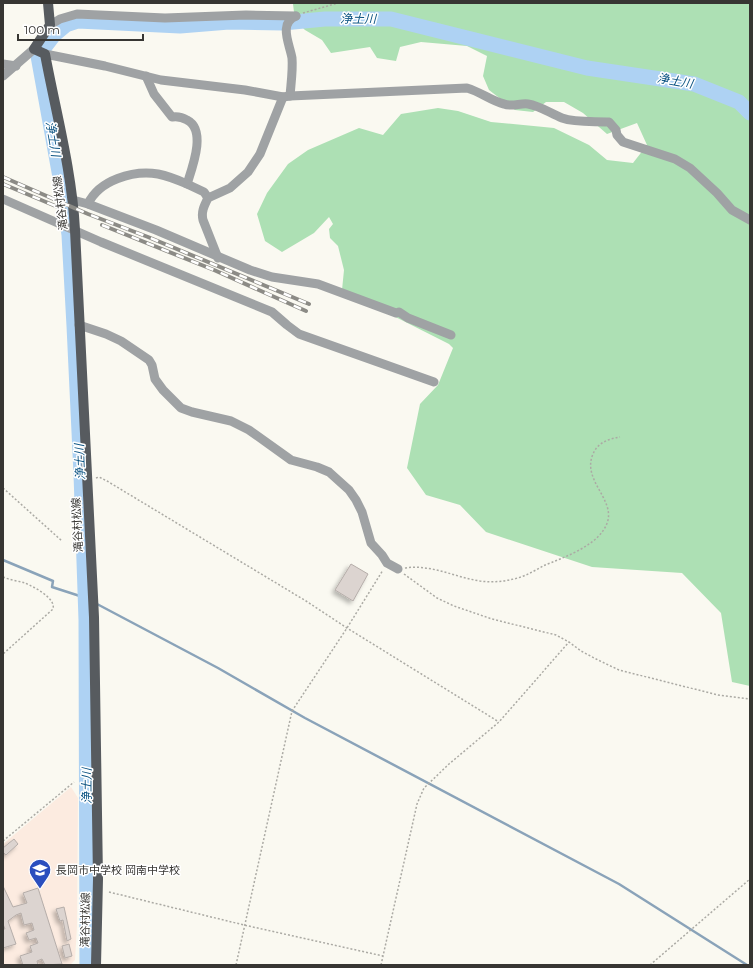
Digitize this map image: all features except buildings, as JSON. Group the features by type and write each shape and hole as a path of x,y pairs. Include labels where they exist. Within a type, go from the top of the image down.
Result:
{"main road":[{"path":"45,54 34,49 50,25 48,3"},
{"name":"滝谷村松線","path":"45,54 74,200 93,594 98,879 96,965"}],"street":[{"path":"50,25 60,19 77,14 165,18 246,15 296,16"},
{"path":"218,258 202,215 203,209 208,198 230,188 248,172 260,154 286,96 292,57 286,29 289,20 296,16"},
{"path":"3,76 34,49"},
{"path":"45,54 105,66 161,80 286,96 467,88 478,91 502,104 510,106 528,104 571,120 608,122 616,130 617,135 623,142 675,159 690,168 717,193 732,210 750,220"},
{"path":"3,64 16,66"},
{"path":"146,76 154,94 172,117 178,116 191,122 195,129 197,140 196,151 187,184"},
{"path":"88,204 96,192 103,186 121,177 145,173 158,174 187,184 204,192 208,198"},
{"path":"3,199 272,312 299,334 434,382"},
{"path":"74,200 156,230 218,258 250,270 272,277 318,284 396,313 400,312 408,318 451,335"},
{"path":"79,324 121,341 149,360 162,390 181,408 231,421 249,430 291,460 329,472 356,500 362,512 371,543 387,563 398,569"}],"path":[{"path":"296,16 338,3"},
{"path":"398,569 417,566 480,581 505,582 523,576 577,552 602,532 608,518 607,507 590,470 590,462 594,452 601,444 607,440 620,437"},
{"path":"87,478 100,477 108,481 306,601 499,722"},
{"path":"3,488 62,540"},
{"path":"236,965 292,711 347,628 387,563"},
{"path":"398,569 437,598 454,606 492,619 556,635 581,651 619,670 718,695 750,699"},
{"path":"3,577 25,584 48,596 53,601 54,605 53,609 3,654"},
{"path":"381,965 419,797 424,788 499,722 569,642"},
{"path":"3,841 74,782"},
{"path":"650,965 750,879"},
{"path":"109,892 244,925 383,956"}],"shaded area":[{"name":"長岡市中学校 岡南中学校","path":"71,787 78,798 77,926 75,960 70,965 3,965 3,844"}],"green space":[{"path":"291,3 750,3 750,686 732,682 721,613 682,573 592,567 486,532 460,505 426,495 407,468 420,404 438,385 453,348 449,344 342,290 344,270 338,246 330,238 329,229 333,224 329,217 314,233 282,252 265,241 257,214 267,193 288,164 308,150 359,128 383,135 401,114 438,108 458,111 491,122 554,128 589,145 607,160 633,163 647,145 637,123 607,134 583,113 564,102 546,102 533,112 515,110 489,90 483,76 487,56 467,46 421,42 400,47 396,61 377,58 370,47 331,53 322,40 305,30 295,20 293,4"}],"waterway":[{"name":"浄土川","path":"87,965 86,620 74,326 69,235 38,56 54,35 66,25 78,21 180,26 229,22 283,23 325,19 391,19 587,68 694,84 739,102 750,113"},
{"path":"3,560 53,581 52,587 91,601"},
{"path":"97,604 218,668 305,718 619,884 747,965"}],"railway":[{"path":"3,177 88,214 148,237 309,304"},
{"path":"3,184 65,210"},
{"path":"102,225 214,270 306,311"}],"place":[{"name":"長岡市中学校 岡南中学校","path":"40,890"}]}
